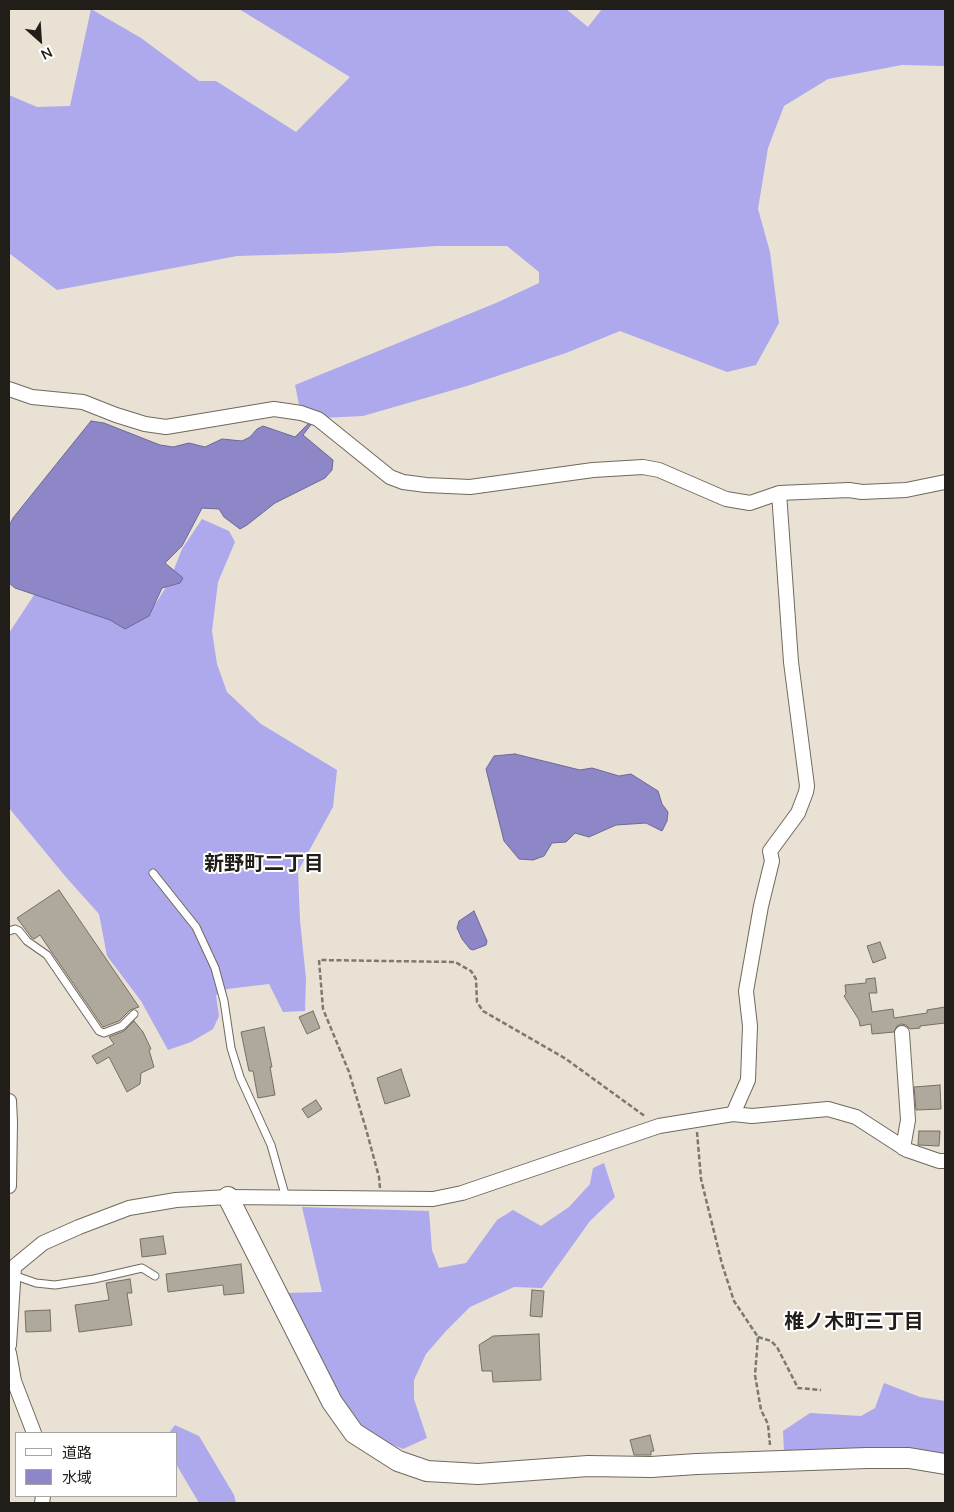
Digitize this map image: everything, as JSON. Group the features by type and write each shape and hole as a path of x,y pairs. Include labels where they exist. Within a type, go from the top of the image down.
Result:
{"street":[{"path":"9,389 32,397 83,402 145,424 166,427 274,409 301,413 318,419 390,477 404,482 426,485 470,487 593,470 642,467 659,470 726,499 750,502 779,493 906,490 945,482"},
{"path":"733,1114 748,1080 750,1026 746,991 761,906 772,862 770,851 798,812 807,786 791,662 779,493"},
{"path":"902,1034 908,1120 903,1148"},
{"path":"9,1101 9,1186"},
{"path":"9,1346 12,1271 43,1243 129,1208 176,1200 228,1197 433,1199 462,1193 659,1126 733,1114 752,1116 828,1108 856,1117 903,1148 939,1161 945,1161"},
{"path":"228,1197 332,1402 354,1433 398,1461 427,1472 478,1474 588,1466 651,1467 909,1458 945,1464"},
{"path":"9,1354 14,1380 34,1432"}],"lane":[{"path":"153,873 196,927 215,968 224,1001 231,1048 240,1078 271,1145 286,1198"},
{"path":"9,931 15,929 19,931 46,955 99,1030 104,1033 122,1026 134,1014"},
{"path":"12,1271 36,1283 55,1285 94,1279 142,1268 155,1276"}],"path":[{"path":"381,1199 379,1178 352,1082 323,1009 319,960 455,962 471,971 476,979 477,1002 483,1011 566,1059 659,1126"},
{"path":"696,1120 701,1179 722,1264 734,1301 758,1337 755,1376 761,1410 768,1424 771,1462"},
{"path":"758,1337 771,1341 777,1347 798,1388 821,1390"}],"shaded area":[{"path":"91,9 141,38 199,81 216,81 296,132 350,77 239,9 566,9 588,27 602,9 945,9 945,66 902,65 828,79 784,106 768,148 758,209 770,252 779,323 756,365 727,372 620,331 566,353 467,386 363,416 302,419 295,385 496,303 539,283 539,272 507,246 436,246 339,253 237,256 57,290 9,253 9,95 37,107 70,106"},
{"path":"202,519 229,531 235,542 218,582 212,631 217,664 227,692 261,724 337,770 333,807 298,871 300,920 306,979 305,1011 283,1012 269,984 227,989 216,995 219,1016 213,1029 191,1042 168,1050 141,1001 107,956 99,914 9,808 9,633 38,589 140,607 156,603 168,584 182,549"},
{"path":"604,1163 615,1197 590,1221 542,1288 514,1287 470,1307 426,1354 414,1380 414,1399 427,1438 403,1449 386,1442 365,1429 348,1412 286,1293 322,1292 302,1207 429,1211 432,1250 439,1268 466,1263 497,1220 513,1210 541,1226 569,1207 590,1184 593,1168"},
{"path":"884,1383 920,1397 945,1401 945,1456 784,1453 783,1431 810,1413 861,1416 875,1408"},
{"path":"175,1425 199,1436 234,1495 236,1503 199,1503 178,1467 178,1432 170,1432"}],"water":[{"path":"91,421 104,423 160,445 173,447 189,443 205,447 222,439 242,441 263,426 295,437 311,421 313,422 303,435 333,460 332,470 325,478 275,503 240,529 224,517 219,509 202,508 182,546 165,563 183,578 180,583 162,588 149,616 125,629 110,620 15,588 9,583 9,526 13,518"},
{"path":"515,754 580,770 592,768 619,776 631,774 658,791 662,804 668,812 667,821 662,831 646,823 616,825 589,837 575,833 566,842 552,843 544,856 533,860 519,859 504,841 486,769 494,756"},
{"path":"474,911 487,941 486,945 473,950 462,939 457,928 459,921"}],"building":[{"path":"59,890 139,1007 130,1010 119,1021 103,1027 40,935 34,939 31,937 17,918"},
{"path":"880,942 886,958 873,963 867,946"},
{"path":"875,978 877,993 869,993 872,1012 893,1009 894,1018 927,1013 927,1010 945,1007 945,1023 910,1029 906,1025 901,1024 897,1026 894,1032 872,1034 871,1024 860,1026 859,1020 844,996 846,994 845,985 866,983 866,979"},
{"path":"313,1011 320,1028 307,1034 299,1017"},
{"path":"134,1021 143,1032 151,1049 149,1050 154,1067 141,1073 140,1084 127,1092 109,1057 97,1064 92,1056 114,1044 109,1037 124,1031"},
{"path":"264,1027 272,1067 270,1067 275,1095 258,1098 253,1071 249,1071 241,1032"},
{"path":"401,1069 410,1096 385,1104 377,1078"},
{"path":"940,1085 941,1109 916,1110 914,1087"},
{"path":"316,1100 322,1109 308,1118 302,1109"},
{"path":"919,1131 940,1131 939,1146 918,1145"},
{"path":"163,1236 166,1254 142,1257 140,1239"},
{"path":"241,1264 244,1293 224,1295 223,1285 168,1292 166,1274"},
{"path":"130,1279 132,1293 127,1293 132,1325 79,1332 75,1305 109,1300 106,1283"},
{"path":"532,1290 544,1291 542,1317 530,1316"},
{"path":"50,1310 51,1331 26,1332 25,1311"},
{"path":"539,1334 541,1380 493,1382 492,1371 482,1371 479,1345 493,1336"},
{"path":"650,1435 654,1451 651,1451 651,1455 634,1455 630,1440"}],"district":[{"name":"新野町二丁目","path":"264,864"},
{"name":"椎ノ木町三丁目","path":"854,1322"}]}
